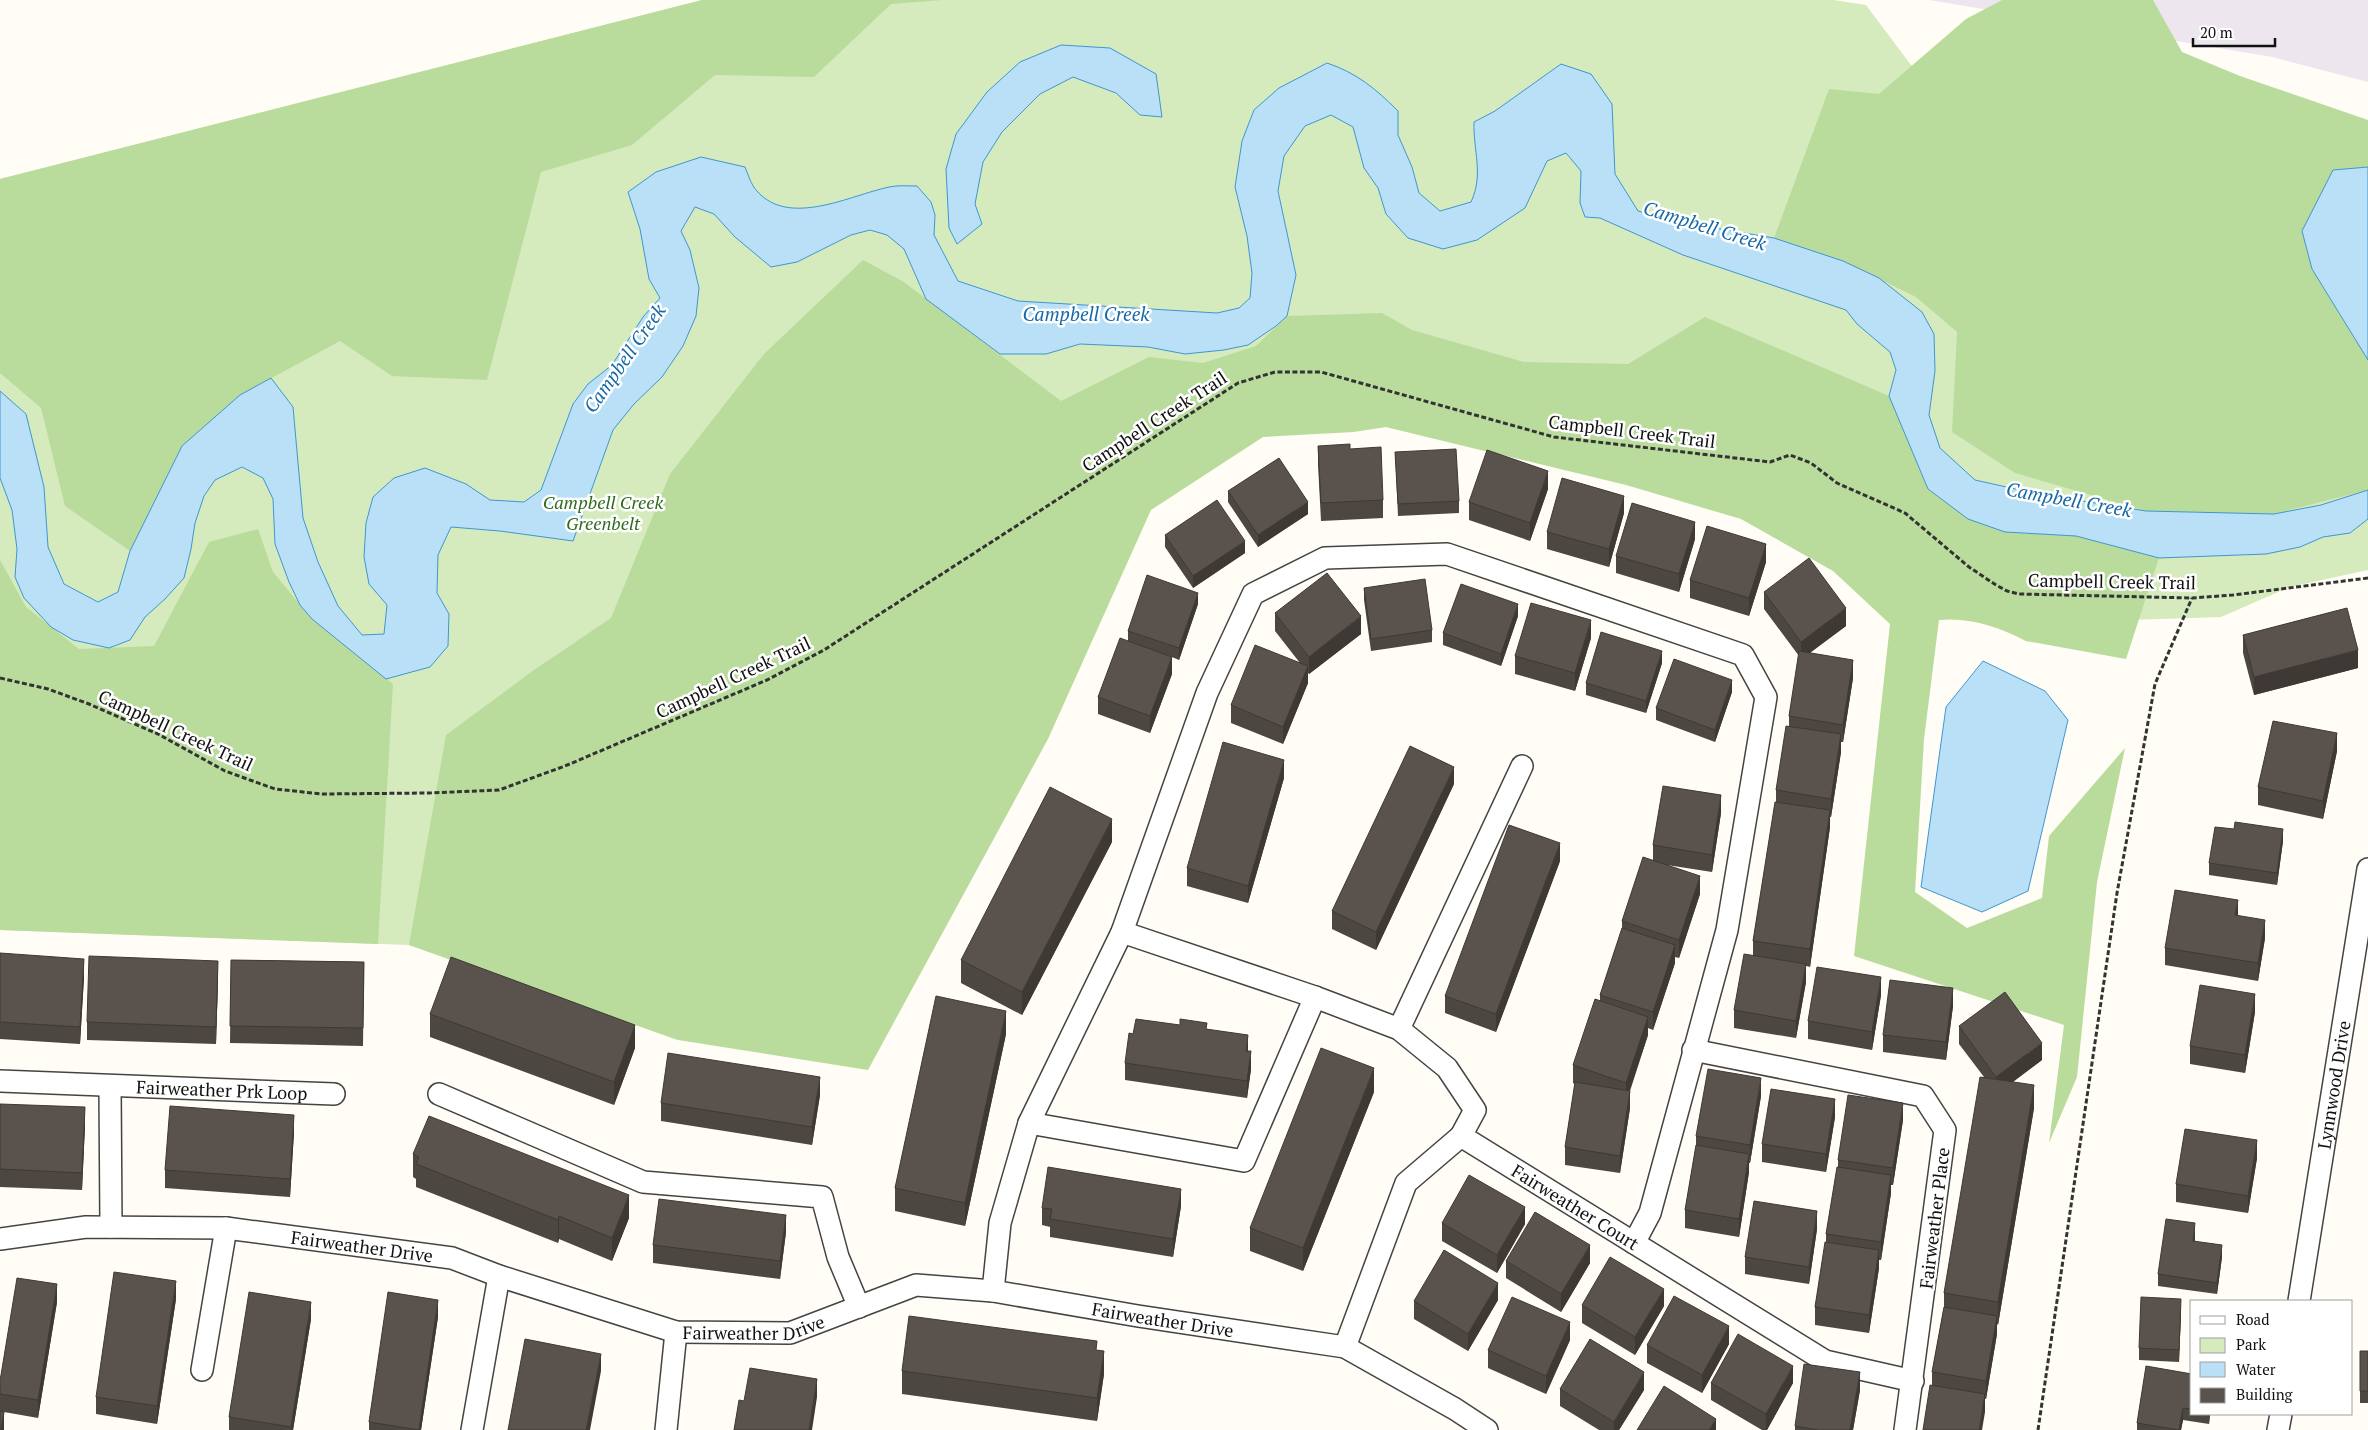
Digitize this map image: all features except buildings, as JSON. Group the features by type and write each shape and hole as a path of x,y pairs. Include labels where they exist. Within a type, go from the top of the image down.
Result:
{"street":[{"path":"993,1291 1000,1223 1029,1124 1122,932 1207,693 1253,594 1325,558 1448,554 1743,655 1766,697 1727,930 1650,1212 1634,1243"},
{"path":"1399,1029 1522,766"},
{"name":"Lynnwood Drive","path":"2299,1300 2368,869"},
{"path":"1122,932 1315,997 1399,1029 1447,1068 1475,1110 1461,1136 1406,1183 1345,1347"},
{"path":"1029,1124 1244,1161 1315,997"},
{"name":"Fairweather Place","path":"1693,1050 1923,1096 1945,1130 1913,1381 1904,1430"},
{"name":"Fairweather Prk Loop","path":"0,1081 110,1087 334,1094"},
{"name":"Fairweather Prk Loop","path":"110,1087 111,1227"},
{"path":"439,1094 643,1182 822,1197 838,1257 859,1307"},
{"name":"Fairweather Court","path":"1461,1136 1825,1361 1913,1381"},
{"name":"Fairweather Drive","path":"0,1240 86,1227 226,1228 452,1258 498,1276 676,1332 790,1332 916,1285 993,1291 1138,1316 1345,1347 1455,1409 1487,1430"},
{"path":"202,1370 226,1228"},
{"path":"472,1430 498,1276"},
{"path":"666,1430 676,1332"},
{"path":"2278,1430 2280,1415"}],"path":[{"name":"Campbell Creek Trail","path":"0,678 48,689 88,704 158,734 225,771 274,789 322,794 499,790 565,766 767,680 824,650 1238,383 1275,372 1321,372 1554,437 1770,462 1790,455 1811,463 1837,483 1905,513 1969,567 2007,591 2039,596 2192,598 2233,595 2368,578"},
{"path":"2038,1430 2117,893 2155,684 2192,598"}],"shaded area":[{"path":"1929,0 2368,0 2368,82 2272,57"}],"green space":[{"name":"Campbell Creek Greenbelt","path":"702,0 1834,0 1866,5 1911,65 2368,147 2368,570 2290,587 2221,617 2128,620 2026,641 1756,499 1488,452 1386,427 1263,412 1149,487 678,1040 409,945 0,930 0,179"},
{"path":"702,0 942,0 891,4 814,77 715,75 632,145 541,172 487,380 392,376 340,341 240,395 182,446 130,551 65,506 41,408 0,373 0,179"},
{"path":"2002,0 2153,0 2182,52 2240,76 2368,120 2368,167 2333,170 2312,269 2368,360 2368,490 2274,514 2146,511 2015,473 1952,432 1957,332 1916,297 1843,261 1774,238 1829,89 1879,94 1966,19"},
{"path":"863,260 904,282 1061,401 1149,357 1203,363 1256,346 1287,316 1382,313 1412,330 1524,362 1628,364 1705,317 1889,396 1928,489 2005,532 2076,536 2159,558 2126,659 2026,641 1984,624 1951,619 1939,620 1924,739 1915,892 1967,928 2042,898 2049,836 2125,748 2097,882 2077,1077 2049,1143 2064,1025 1854,956 1890,624 1833,571 1741,519 1626,485 1386,427 1354,432 1263,437 1151,510 1048,739 868,1070 678,1040 409,945 446,735 534,670 611,618 670,474 764,354"},
{"path":"258,529 273,572 312,619 393,684 378,944 0,930 0,560 26,607 79,649 154,646 209,542"}],"water":[{"path":"1061,45 1110,48 1156,74 1162,117 1140,115 1116,93 1073,77 1040,94 1002,132 983,162 975,204 982,224 957,244 949,228 946,169 956,134 987,92 1020,62"},
{"name":"Campbell Creek","path":"1327,63 1365,82 1398,111 1398,135 1412,167 1419,193 1440,211 1471,202 1475,192 1477,162 1474,122 1495,111 1561,64 1591,74 1612,104 1615,174 1638,211 1673,221 1774,238 1843,261 1879,278 1922,312 1934,334 1935,371 1929,415 1940,448 1975,480 2038,494 2146,511 2274,514 2321,505 2368,490 2368,519 2350,533 2323,537 2300,547 2266,554 2159,558 2076,536 2005,532 1968,519 1928,489 1889,396 1896,370 1890,352 1857,324 1846,310 1683,255 1600,218 1585,217 1580,203 1581,171 1566,153 1547,161 1525,208 1477,240 1443,249 1408,238 1386,214 1378,188 1364,168 1353,127 1331,115 1305,126 1284,156 1278,191 1296,275 1287,316 1248,345 1224,350 1185,354 1148,347 1080,344 1046,354 1000,354 926,299 904,249 887,235 870,230 851,235 797,262 771,267 735,237 714,214 695,207 681,231 690,250 699,288 696,316 683,346 662,377 634,404 613,430 573,541 500,531 451,527 438,555 437,593 449,614 448,646 430,667 386,679 312,619 300,605 275,544 273,499 263,478 242,467 215,480 204,496 195,523 184,578 145,617 130,640 109,648 73,640 51,627 24,598 15,577 17,549 12,510 0,478 0,391 26,414 44,487 48,547 64,584 98,602 118,592 130,551 182,446 240,395 271,378 293,407 303,518 318,562 338,606 362,635 384,634 387,605 369,584 364,557 366,523 373,497 394,478 425,468 466,484 490,500 524,502 541,490 573,404 588,384 612,365 643,317 660,298 649,279 640,229 628,192 656,172 701,157 745,167 751,183 757,191 770,202 786,207 821,206 889,187 917,186 931,202 935,215 934,235 958,281 1018,301 1217,313 1239,308 1250,298 1252,273 1247,236 1235,187 1242,141 1254,110 1279,88"},
{"path":"2368,167 2368,360 2312,269 2302,231 2333,170"},
{"path":"1983,661 2045,691 2068,720 2028,891 1982,912 1921,887 1946,707"}]}
